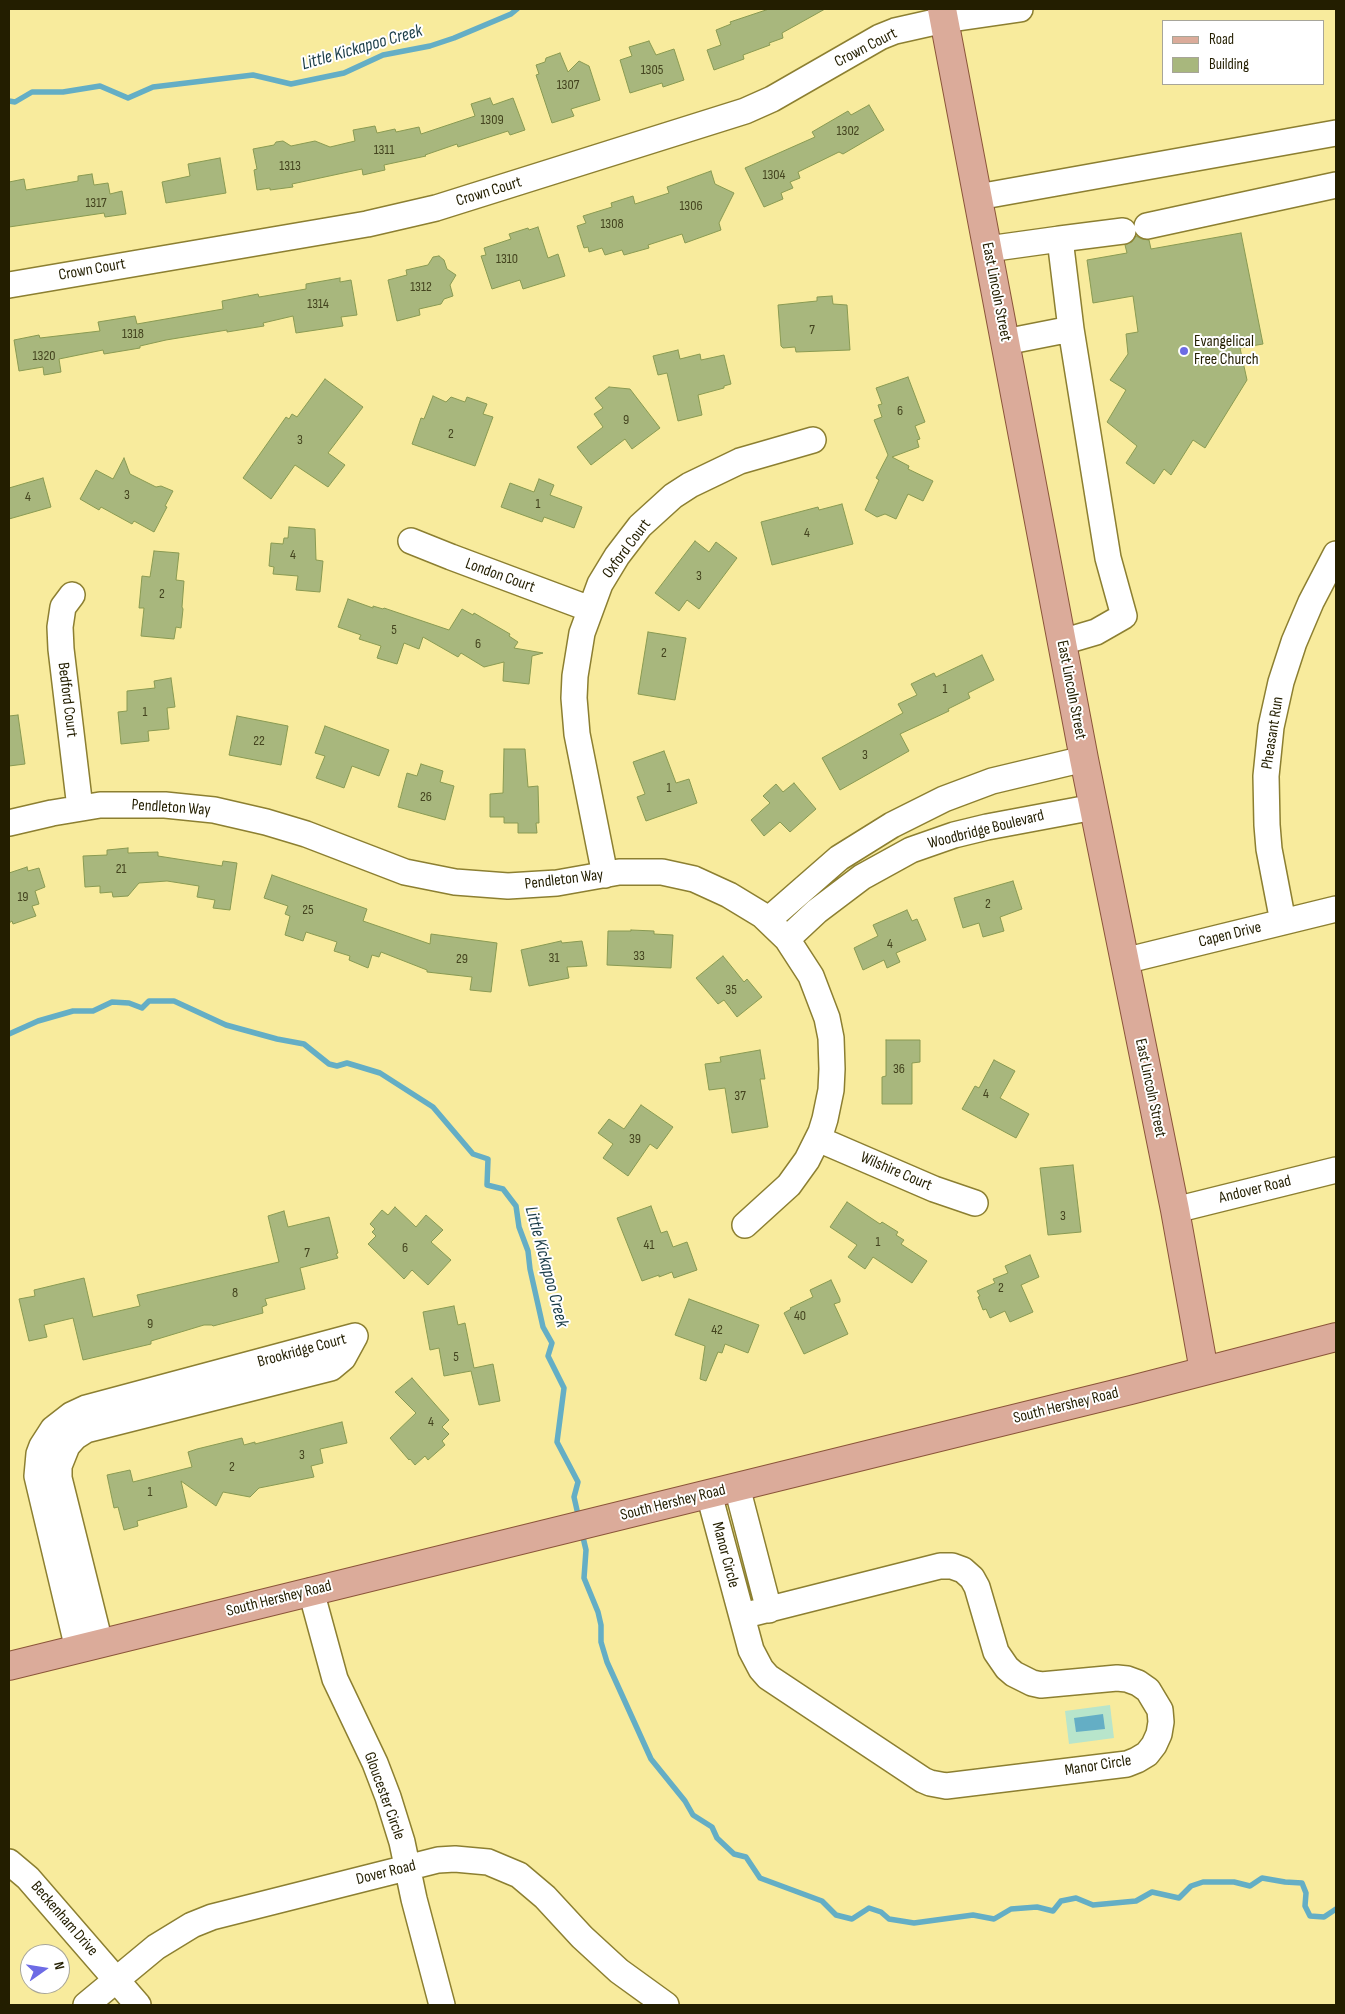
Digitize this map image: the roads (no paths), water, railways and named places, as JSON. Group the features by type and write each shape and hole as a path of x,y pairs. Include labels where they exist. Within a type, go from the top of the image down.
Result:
{"main road":[{"name":"East Lincoln Street","path":"943,14 1084,759 1175,1210 1204,1371"},
{"name":"South Hershey Road","path":"9,1666 1336,1338"}],"street":[{"name":"Crown Court","path":"9,285 367,224 436,208 745,111 772,99 880,37 943,14 1020,9"},
{"path":"978,197 1336,133"},
{"path":"1147,226 1336,186"},
{"path":"988,249 1123,231"},
{"path":"1060,239 1071,329 1108,558 1124,616 1096,632 1062,642"},
{"path":"1005,342 1071,329"},
{"name":"Oxford Court","path":"605,875 577,734 574,698 575,676 582,633 600,584 640,526 673,496 724,467 813,440"},
{"name":"London Court","path":"411,541 451,558 590,608"},
{"name":"Pheasant Run","path":"1283,922 1269,849 1267,824 1266,776 1271,727 1281,682 1294,642 1311,602 1336,554"},
{"name":"Bedford Court","path":"72,595 63,607 60,627 80,808"},
{"name":"Woodbridge Boulevard","path":"768,920 839,858 892,825 944,799 992,781 1084,759"},
{"name":"Pendleton Way","path":"9,823 100,805 145,804 214,810 266,822 306,834 405,872 455,882 508,886 557,884 605,875 640,871 662,872 694,879 729,895 768,920 787,939 811,976 827,1018 831,1038 831,1090 825,1119 818,1139 807,1160 789,1185 745,1225"},
{"name":"Woodbridge Boulevard","path":"787,939 838,894 878,867 911,850 987,826 1094,807"},
{"name":"Capen Drive","path":"1124,961 1336,909"},
{"name":"Wilshire Court","path":"818,1139 934,1189 975,1202"},
{"name":"Andover Road","path":"1175,1210 1336,1170"},
{"path":"89,1646 51,1493 59,1478 59,1466 67,1446 76,1437 113,1412 237,1380"},
{"name":"Manor Circle","path":"737,1487 769,1610"},
{"name":"Manor Circle","path":"709,1494 742,1616 755,1660 768,1677 930,1783 946,1786 1126,1764 1147,1754 1159,1734 1160,1710 1148,1690 1138,1683 1117,1678 1041,1685 1032,1683 1014,1674 1007,1668 996,1652 972,1578 963,1570 952,1566 940,1566 742,1616"},
{"name":"Gloucester Circle","path":"311,1591 335,1679 375,1763 388,1797 402,1842 442,2005"},
{"name":"Dover Road","path":"86,2005 156,1947 174,1935 212,1917 438,1860 472,1859 504,1868 533,1885 582,1937 619,1971 666,2005"},
{"name":"Beckenham Drive","path":"9,1862 28,1878 138,2005"}],"water":[{"path":"1103,1714 1105,1729 1076,1732 1074,1718"}],"waterway":[{"name":"Little Kickapoo Creek","path":"9,101 15,102 32,92 63,92 100,86 128,98 153,87 253,75 291,84 344,73 383,55 430,46 511,14 517,9"},
{"name":"Little Kickapoo Creek","path":"9,1034 38,1021 73,1011 93,1011 112,1002 129,1003 142,1008 149,1001 174,1001 226,1025 277,1039 304,1044 329,1064 337,1066 347,1063 380,1073 433,1107 473,1154 488,1159 487,1185 503,1189 516,1206 519,1227 528,1251 530,1269 543,1327 552,1343 548,1356 564,1388 557,1442 578,1482 574,1497 579,1519"},
{"name":"Little Kickapoo Creek","path":"582,1533 586,1550 584,1578 598,1612 601,1625 601,1642 607,1662 651,1759 685,1801 693,1815 712,1827 717,1838 734,1854 746,1857 760,1878 822,1901 836,1915 852,1919 869,1908 881,1912 889,1919 914,1923 973,1915 994,1919 1011,1909 1037,1907 1053,1911 1061,1901 1076,1898 1093,1905 1136,1901 1152,1892 1179,1898 1191,1886 1203,1882 1234,1882 1250,1886 1262,1878 1302,1883 1306,1893 1305,1906 1310,1916 1324,1917 1336,1909"}],"place":[{"name":"Evangelical Free Church","path":"1184,351"}]}
